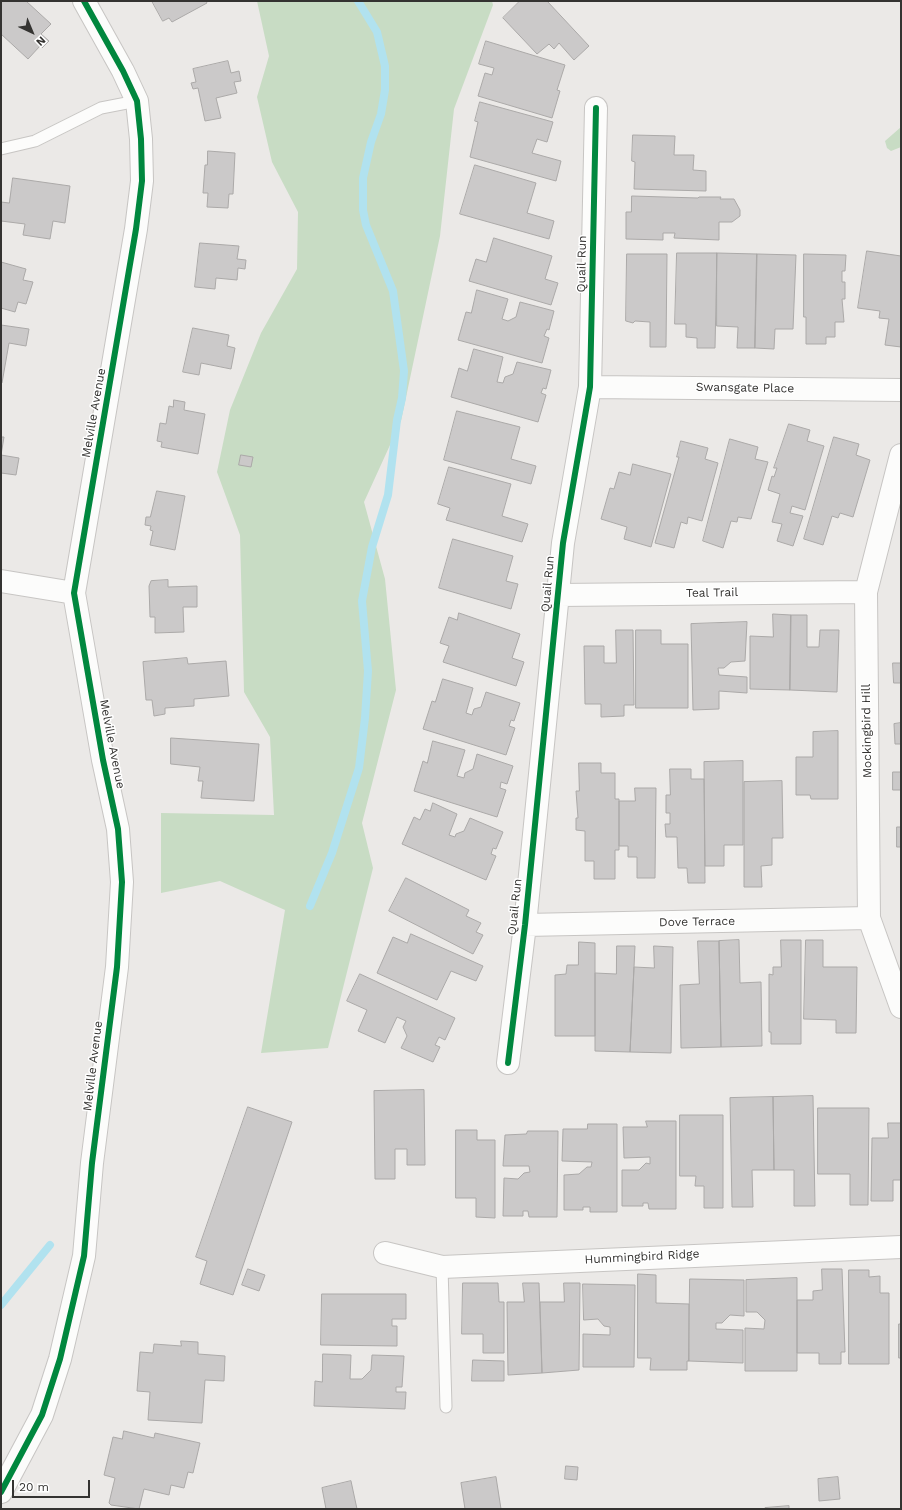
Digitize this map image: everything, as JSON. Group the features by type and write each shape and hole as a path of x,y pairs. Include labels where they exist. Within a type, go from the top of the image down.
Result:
{"street":[{"name":"Melville Avenue","path":"1,1492 42,1415 60,1359 84,1256 92,1163 117,966 122,882 118,829 103,760 74,593 137,222 142,181 141,139 137,101 123,71 84,1"},
{"name":"Quail Run","path":"508,1063 559,595 563,544 590,387 596,108"},
{"name":"Swansgate Place","path":"590,387 901,390"},
{"name":"Mockingbird Hill","path":"901,455 866,592 869,918 901,1007"},
{"path":"1,582 74,593"},
{"name":"Teal Trail","path":"559,595 866,592"},
{"name":"Dove Terrace","path":"524,925 869,918"},
{"name":"Hummingbird Ridge","path":"385,1252 442,1266 901,1247"}],"lane":[{"path":"1,149 35,141 101,108 137,101"},
{"path":"442,1266 446,1407"}],"green space":[{"path":"257,1 492,1 493,5 454,109 440,236 401,421 364,502 385,579 396,690 362,823 373,868 328,1048 261,1053 285,910 220,881 161,893 161,813 274,815 270,737 244,692 240,535 217,472 230,410 261,333 297,269 298,212 272,162 257,97 269,56"},
{"path":"901,127 901,147 891,151 887,148 885,141"}],"building":[{"path":"1,1 26,1 51,24 41,34 49,41 42,48 40,46 28,59 1,34"},
{"path":"152,1 206,1 207,3 172,22 169,18 163,21"},
{"path":"520,1 547,1 589,46 574,60 559,43 554,49 549,44 537,54 503,18"},
{"path":"486,41 565,65 557,90 560,91 552,118 478,96 485,73 492,75 494,68 479,64"},
{"path":"228,61 231,73 239,71 241,81 234,82 237,93 216,98 221,118 205,121 198,88 193,89 191,83 196,82 193,69"},
{"path":"480,102 553,122 547,142 537,139 532,153 561,161 556,181 470,157 478,122 475,121"},
{"path":"633,135 675,136 674,155 694,155 693,170 706,171 706,191 634,189 635,162 632,161"},
{"path":"208,151 235,153 233,194 229,194 228,208 207,207 208,193 203,193 205,165 207,165"},
{"path":"475,165 536,183 527,213 554,221 549,239 460,214"},
{"path":"13,178 70,186 65,223 53,221 50,239 23,235 25,224 1,221 1,202 9,203"},
{"path":"632,196 698,198 721,197 720,199 734,199 740,210 740,216 732,222 719,222 719,240 674,238 675,233 663,233 663,240 626,239 626,212 631,212"},
{"path":"494,238 552,256 545,279 558,283 551,305 469,281 476,259 486,262"},
{"path":"200,243 239,246 237,259 246,260 245,269 238,268 237,280 216,278 215,289 195,287"},
{"path":"867,251 901,256 901,347 885,345 889,319 879,318 880,311 858,308"},
{"path":"677,253 717,253 715,348 697,348 697,338 686,337 686,324 675,324"},
{"path":"717,253 757,254 755,348 737,348 738,327 717,326"},
{"path":"627,254 667,254 666,347 650,347 650,322 635,321 633,323 626,321"},
{"path":"757,254 796,255 793,329 775,329 774,349 755,348"},
{"path":"804,254 846,255 845,271 842,271 842,282 845,282 845,299 842,299 844,322 835,322 835,337 826,337 826,344 806,344 806,317 804,317"},
{"path":"1,262 26,269 23,280 33,282 26,304 18,302 15,312 1,308"},
{"path":"477,290 508,299 502,319 508,321 516,317 520,302 554,311 549,330 547,329 544,336 549,338 542,363 458,340 466,312 471,313"},
{"path":"1,325 29,329 26,346 9,343 2,383 1,382"},
{"path":"193,328 229,335 227,346 235,348 231,369 201,363 199,375 183,372"},
{"path":"474,349 503,357 497,382 503,383 505,377 513,374 517,362 551,370 546,389 543,388 541,393 546,395 538,422 451,397 459,368 467,371"},
{"path":"174,400 185,402 184,410 205,414 198,454 161,447 162,442 157,441 160,423 166,424 169,406 173,407"},
{"path":"457,411 520,427 511,459 536,466 531,484 444,460"},
{"path":"789,424 810,430 807,441 824,446 805,510 792,506 790,513 803,516 793,546 777,541 782,524 772,522 780,494 768,490 772,476 774,477 777,468 774,468"},
{"path":"1,437 4,437 1,455"},
{"path":"834,437 859,444 856,455 870,460 853,517 840,513 838,518 832,516 823,545 804,539"},
{"path":"730,439 758,447 755,459 768,462 751,519 738,517 737,522 731,521 723,548 703,541"},
{"path":"681,441 708,448 705,459 718,463 702,521 688,517 687,524 681,522 674,548 655,543 679,457 677,457"},
{"path":"1,455 19,458 16,475 1,473"},
{"path":"241,455 253,457 251,467 239,465"},
{"path":"633,464 671,474 651,547 624,539 627,527 601,519 610,488 614,489 619,472 630,475"},
{"path":"449,467 511,484 502,516 528,524 522,542 446,520 450,508 438,504"},
{"path":"157,491 185,496 175,550 150,545 153,531 150,530 151,526 145,525 146,517 150,517"},
{"path":"453,539 513,556 506,581 518,584 511,609 439,588"},
{"path":"168,580 168,587 197,586 197,607 183,607 184,632 155,633 155,617 150,617 149,586 151,581"},
{"path":"459,613 520,634 512,658 524,662 516,686 443,662 449,646 440,643 449,617 457,620"},
{"path":"773,614 791,615 790,690 750,689 750,636 773,637"},
{"path":"791,615 807,615 807,647 819,647 820,630 839,630 837,692 790,690"},
{"path":"747,622 745,661 731,662 724,668 718,668 719,675 747,677 747,693 719,691 719,709 693,710 691,624"},
{"path":"616,630 633,630 634,705 624,705 624,716 601,717 601,704 585,704 584,646 604,646 604,663 616,663"},
{"path":"636,630 661,630 661,644 688,644 688,708 636,708"},
{"path":"187,658 188,664 226,661 229,696 194,699 194,706 165,708 165,714 154,716 152,700 146,700 143,662"},
{"path":"893,663 901,663 901,683 894,683"},
{"path":"443,679 473,688 466,713 472,715 474,709 481,707 486,692 520,703 514,721 511,720 509,726 515,728 506,755 423,729 432,701 435,702"},
{"path":"901,723 901,744 895,744 894,724"},
{"path":"838,731 838,799 811,799 810,795 796,795 796,757 813,757 813,732"},
{"path":"171,738 259,744 254,801 201,798 203,781 198,781 200,767 171,764"},
{"path":"433,741 465,750 457,776 464,778 465,773 473,769 477,754 513,766 507,784 501,782 500,788 506,790 497,817 414,791 423,761 427,763"},
{"path":"743,761 743,845 724,845 724,866 705,866 704,762"},
{"path":"579,763 601,763 601,773 615,773 615,799 619,799 619,850 615,850 615,879 594,879 594,861 585,861 585,831 576,830 576,818 578,818 576,791 579,791"},
{"path":"670,769 691,769 691,779 704,779 705,883 688,883 687,868 678,868 677,837 666,837 665,824 670,824 670,813 666,813 666,795 670,795"},
{"path":"893,772 901,772 901,790 893,790"},
{"path":"782,781 783,838 772,838 772,865 761,866 762,887 744,887 744,782"},
{"path":"635,788 656,788 655,878 637,878 637,857 628,857 628,846 619,846 619,801 635,801"},
{"path":"433,803 457,814 449,835 455,837 456,834 464,831 470,818 503,832 496,849 493,848 491,854 496,856 486,880 402,844 414,817 420,820 425,809 430,811"},
{"path":"897,827 901,827 901,847 897,847"},
{"path":"406,878 469,910 466,916 481,923 476,932 483,935 473,954 389,911"},
{"path":"411,934 483,966 476,981 451,971 437,1000 377,973 393,937 407,943"},
{"path":"739,940 740,983 761,982 762,1046 721,1047 719,941"},
{"path":"781,940 801,940 801,1044 771,1044 771,1032 769,1032 769,974 773,975 773,967 781,967"},
{"path":"806,940 823,940 823,967 857,967 856,1033 836,1033 836,1020 804,1019"},
{"path":"698,941 719,941 721,1047 681,1048 680,985 699,984"},
{"path":"579,942 595,943 595,1036 555,1036 555,975 566,974 567,965 578,965"},
{"path":"617,946 635,946 630,1052 595,1051 595,973 616,974"},
{"path":"654,946 673,947 671,1053 630,1052 634,967 654,968"},
{"path":"360,974 455,1018 445,1040 439,1037 435,1045 440,1047 433,1062 401,1048 407,1036 403,1027 406,1021 397,1017 385,1043 358,1031 367,1010 347,1001"},
{"path":"424,1090 425,1165 407,1165 407,1149 395,1149 395,1179 375,1179 374,1091"},
{"path":"813,1096 815,1206 794,1206 794,1170 774,1170 773,1097"},
{"path":"773,1097 774,1170 752,1170 753,1207 732,1207 730,1098"},
{"path":"248,1107 292,1122 233,1295 200,1284 207,1261 196,1257"},
{"path":"818,1108 869,1108 868,1205 850,1205 850,1174 818,1174"},
{"path":"680,1115 723,1115 723,1208 704,1208 704,1186 695,1186 696,1176 680,1176"},
{"path":"646,1121 676,1121 676,1209 649,1209 648,1203 643,1203 643,1206 622,1206 622,1170 639,1170 646,1163 650,1164 650,1157 624,1158 623,1127 647,1127"},
{"path":"888,1123 901,1123 901,1180 893,1180 893,1201 871,1201 872,1138 888,1138"},
{"path":"588,1124 617,1124 617,1212 590,1212 590,1207 583,1207 583,1210 564,1210 564,1175 579,1174 587,1167 591,1167 592,1162 562,1161 563,1129 587,1129"},
{"path":"456,1130 477,1130 477,1140 495,1140 495,1218 476,1217 476,1198 456,1198"},
{"path":"528,1131 558,1131 557,1217 529,1217 528,1211 523,1211 523,1216 503,1216 504,1178 518,1179 524,1173 530,1172 529,1166 503,1166 505,1135 526,1134"},
{"path":"248,1269 265,1275 259,1291 242,1285"},
{"path":"822,1269 842,1269 845,1352 841,1352 841,1364 819,1364 819,1353 797,1353 797,1300 813,1300 813,1291 822,1290"},
{"path":"849,1270 869,1270 869,1277 880,1276 880,1293 889,1293 889,1364 849,1364"},
{"path":"638,1274 656,1275 656,1303 689,1304 689,1361 687,1361 687,1370 650,1370 651,1358 638,1358"},
{"path":"797,1278 797,1371 745,1371 745,1328 764,1329 765,1320 757,1312 746,1312 746,1280"},
{"path":"690,1279 744,1280 744,1316 730,1315 722,1323 716,1323 716,1329 743,1330 743,1363 689,1361"},
{"path":"463,1283 498,1283 499,1302 504,1302 504,1353 483,1353 483,1334 462,1334"},
{"path":"523,1283 539,1283 542,1373 508,1375 507,1302 524,1302"},
{"path":"564,1283 580,1283 579,1370 542,1373 540,1302 564,1302"},
{"path":"583,1284 635,1285 634,1367 583,1367 583,1334 610,1335 610,1327 604,1326 598,1319 584,1320"},
{"path":"322,1294 406,1294 406,1319 392,1319 392,1326 397,1326 397,1346 321,1345"},
{"path":"899,1324 901,1324 901,1358 899,1358"},
{"path":"181,1341 198,1342 198,1354 225,1356 224,1381 205,1380 202,1423 148,1420 150,1392 137,1391 140,1352 153,1353 154,1344 181,1346"},
{"path":"323,1354 351,1355 350,1379 362,1379 371,1370 372,1355 404,1356 402,1387 396,1387 396,1392 406,1392 405,1409 314,1406 315,1381 322,1382"},
{"path":"473,1360 504,1361 504,1381 472,1381"},
{"path":"124,1431 154,1438 155,1433 200,1443 193,1473 188,1472 184,1488 171,1485 169,1495 144,1489 139,1509 111,1505 109,1503 115,1478 104,1475 113,1437 122,1439"},
{"path":"566,1466 578,1467 577,1480 565,1479"},
{"path":"496,1477 501,1509 465,1509 461,1483"},
{"path":"838,1477 840,1499 819,1501 818,1479"},
{"path":"351,1481 357,1509 326,1509 322,1488"},
{"path":"789,1506 789,1509 765,1509 765,1508"}],"waterway":[{"path":"310,906 332,853 359,768 365,718 368,671 362,601 372,547 388,495 397,420 402,398 404,371 393,291 366,225 363,210 363,178 371,142 381,114 385,90 385,66 377,32 358,1"},
{"path":"1,1305 50,1245"}],"cycle path":[{"path":"1,1492 42,1415 60,1359 84,1256 92,1163 117,967 122,882 118,829 103,760 74,593 136,229 142,181 141,139 137,101 123,71 84,1"},
{"path":"508,1063 525,925 563,543 590,387 596,108"}]}
